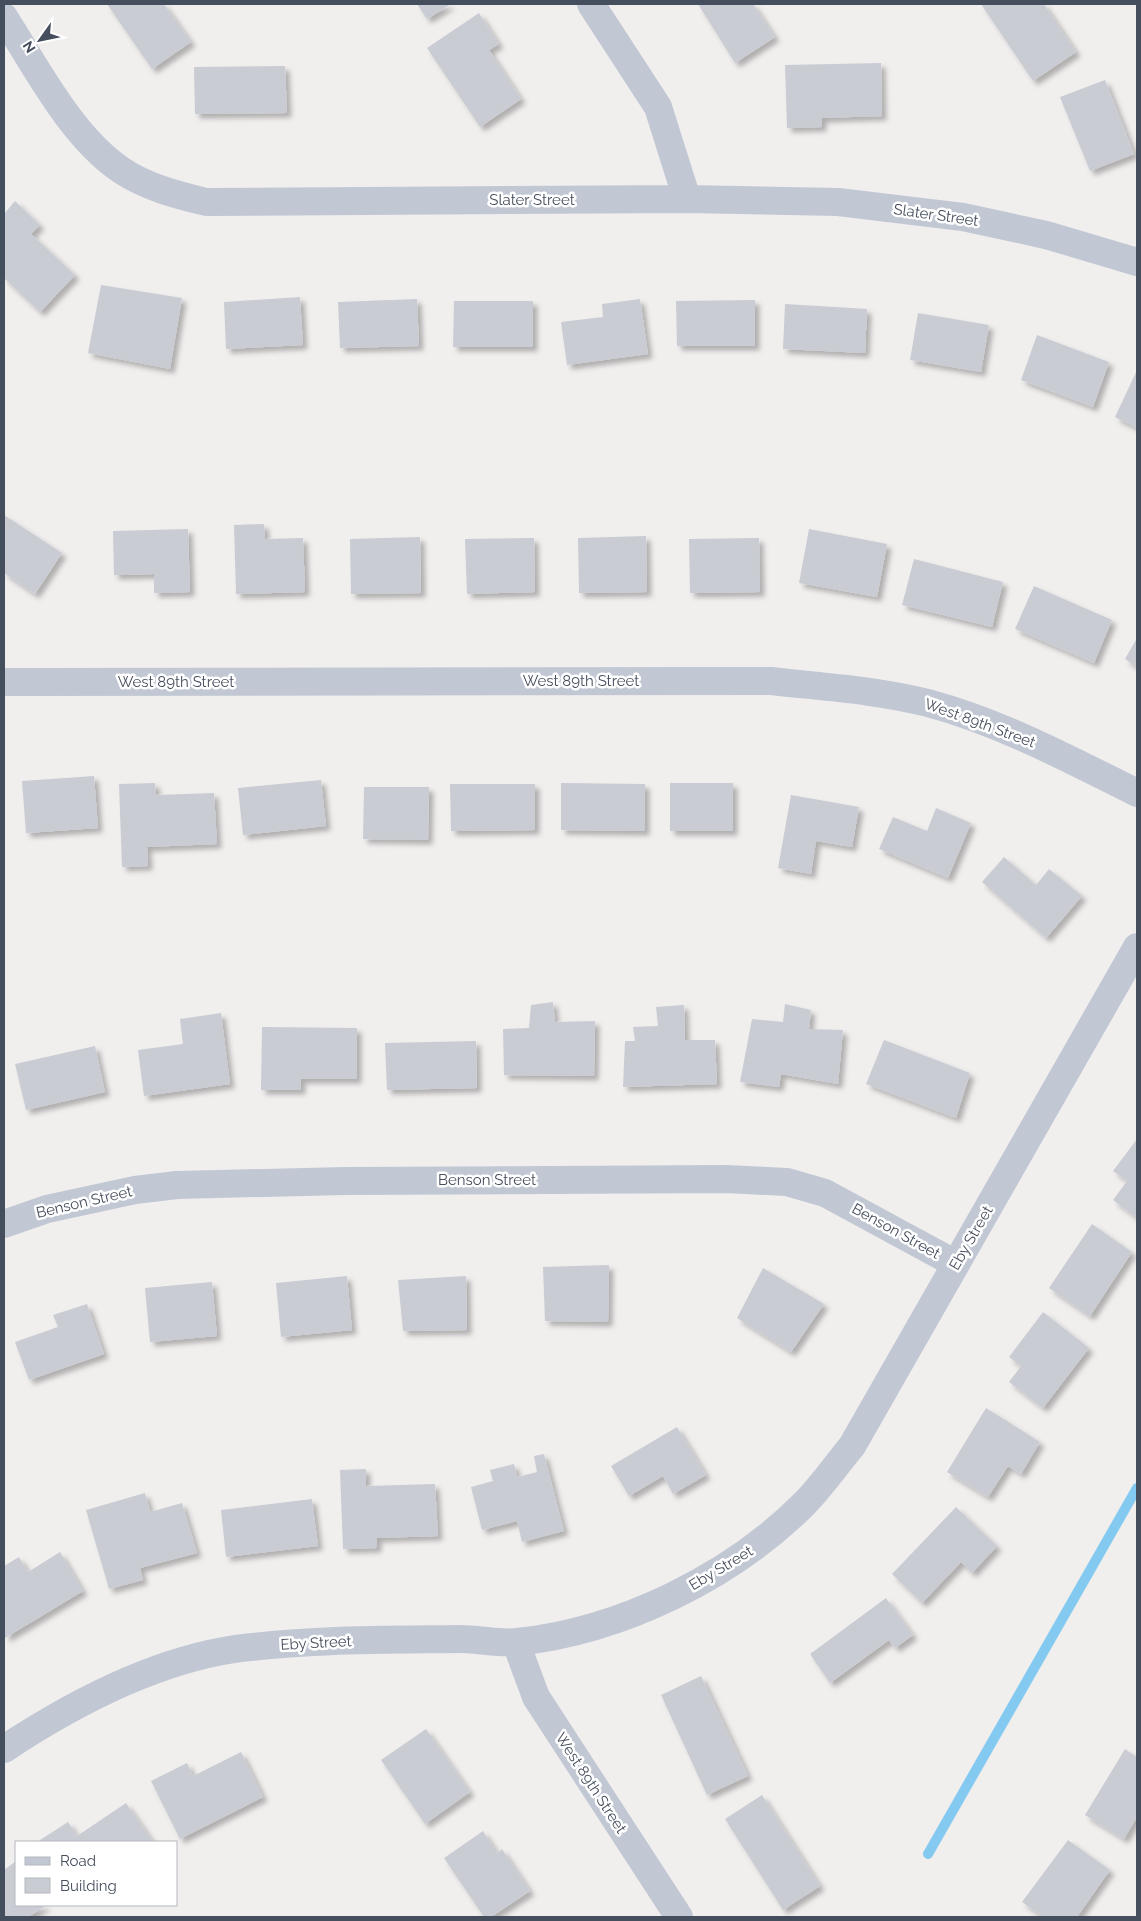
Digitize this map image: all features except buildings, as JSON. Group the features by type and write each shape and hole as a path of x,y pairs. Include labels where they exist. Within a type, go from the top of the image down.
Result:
{"street":[{"path":"591,4 658,108 686,199"},
{"name":"Slater Street","path":"4,17 60,103 88,141 121,170 167,193 206,202 686,199 838,202 963,217 1046,235 1137,262"},
{"name":"West 89th Street","path":"4,682 771,681 880,693 929,703 1016,733 1137,793"},
{"name":"Eby Street","path":"4,1749 82,1701 158,1668 233,1649 315,1642 464,1639 516,1643 577,1630 638,1613 712,1576 757,1546 806,1503 852,1446 1137,948"},
{"name":"Benson Street","path":"4,1224 56,1207 135,1190 177,1185 355,1181 725,1179 786,1182 825,1193 956,1264"},
{"name":"West 89th Street","path":"516,1643 536,1697 679,1917"}],"waterway":[{"path":"928,1854 1137,1488"}]}
